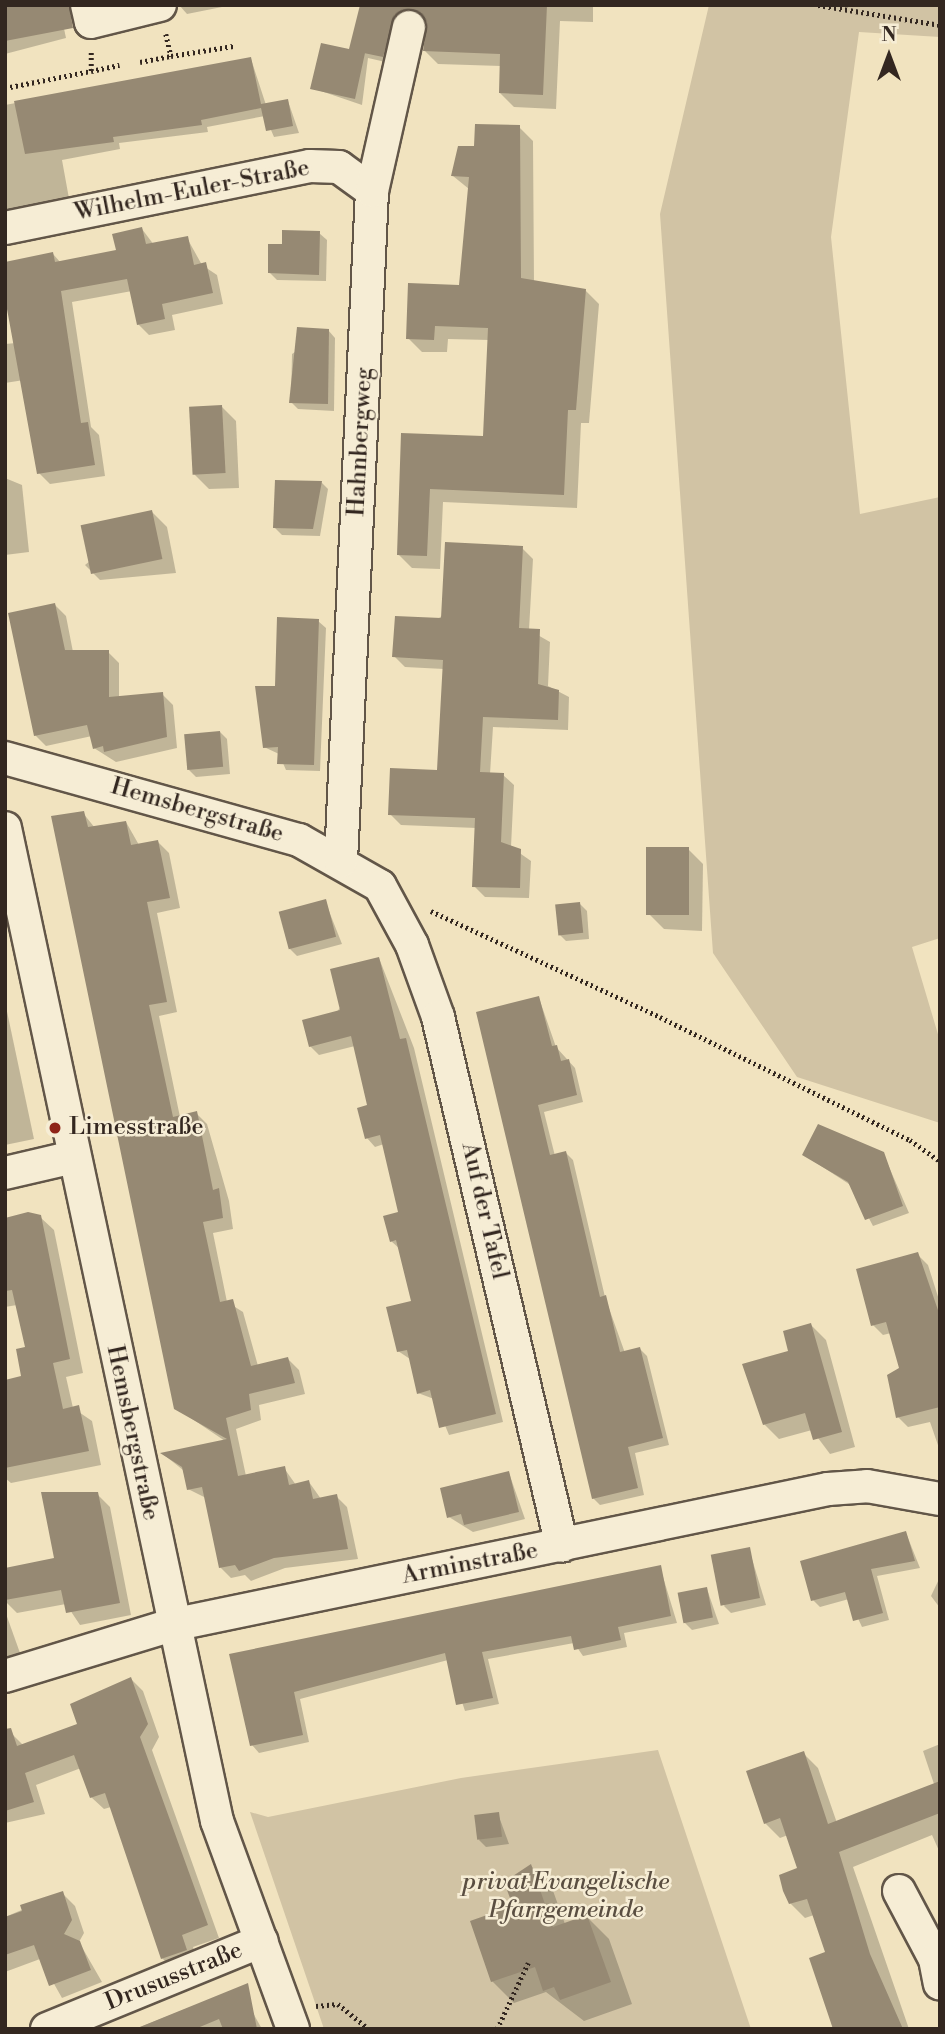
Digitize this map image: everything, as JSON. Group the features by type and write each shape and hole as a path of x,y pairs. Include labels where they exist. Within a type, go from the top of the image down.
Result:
{"street":[{"path":"89,14 160,7"},
{"name":"Hahnbergweg","path":"341,861 372,191 409,27"},
{"name":"Wilhelm-Euler-Straße","path":"5,228 310,166 339,167 372,191"},
{"name":"Hemsbergstraße","path":"5,758 249,823 341,861 380,886"},
{"name":"Hemsbergstraße","path":"5,828 172,1625 217,1821 291,2022"},
{"name":"Auf der Tafel","path":"380,886 412,945 438,1017 562,1546"},
{"path":"5,1173 74,1157"},
{"name":"Arminstraße","path":"5,1676 172,1625 828,1489 867,1486 940,1499"},
{"path":"900,1891 935,1959 940,1984"},
{"name":"Drususstraße","path":"47,2029 262,1941"}],"path":[{"path":"818,5 940,25"},
{"path":"160,7 171,56"},
{"path":"89,14 90,71"},
{"path":"140,62 233,46"},
{"path":"5,88 119,65"},
{"path":"423,908 682,1027 940,1161"},
{"path":"497,2029 528,1963"},
{"path":"291,2022 338,2004 369,2029"}],"green space":[{"path":"709,5 940,5 940,37 859,32 831,237 860,514 940,497 940,938 912,947 940,1041 940,1123 797,1077 713,953 660,214"},
{"name":"privat Evangelische Pfarrgemeinde","path":"658,1750 751,2029 324,2029 250,1812 268,1817 461,1778"}],"building":[{"path":"5,5 69,5 73,28 5,41"},
{"path":"360,5 547,5 543,95 499,93 500,54 423,51 427,22 412,9 395,15 383,57 365,53 355,99 310,89 321,43 349,49"},
{"path":"251,57 261,104 288,99 293,126 266,131 261,108 201,120 202,125 113,137 114,142 25,154 14,101"},
{"path":"475,124 520,125 521,278 586,289 576,410 568,410 564,495 430,489 427,556 397,555 401,433 483,436 488,328 435,326 434,340 406,339 408,283 459,285 469,177 451,176 458,146 474,146"},
{"path":"142,227 146,244 188,236 194,265 206,262 213,293 162,304 165,319 137,325 127,279 61,291 81,423 88,422 95,465 37,474 5,298 5,262 53,252 55,262 116,250 112,234"},
{"path":"282,230 320,231 319,275 268,273 268,244 282,244"},
{"path":"297,327 329,329 328,404 289,403"},
{"path":"222,405 226,473 193,475 189,407"},
{"path":"275,480 322,481 313,529 273,528"},
{"path":"152,510 162,559 91,574 81,525"},
{"path":"445,542 523,546 519,628 540,629 538,684 559,690 558,720 483,717 480,772 504,773 501,842 521,849 520,888 472,887 475,818 388,815 390,768 437,770 443,660 392,657 395,616 441,618"},
{"path":"55,603 65,650 109,650 109,697 163,692 167,737 104,752 103,746 93,749 87,725 34,736 8,613"},
{"path":"277,617 319,619 314,765 277,764 278,747 263,748 255,686 275,686"},
{"path":"220,731 223,767 187,770 184,734"},
{"path":"84,811 88,827 126,821 131,845 158,840 170,898 147,902 167,1002 149,1005 173,1117 197,1111 213,1190 219,1188 223,1218 203,1222 220,1302 233,1299 251,1366 288,1357 295,1383 249,1394 251,1410 226,1418 238,1476 285,1466 289,1485 309,1480 313,1499 337,1494 348,1549 274,1558 239,1571 235,1565 219,1568 202,1487 187,1490 182,1467 160,1453 227,1439 174,1409 51,816"},
{"path":"646,847 689,847 689,915 646,915"},
{"path":"326,899 336,937 289,949 279,912"},
{"path":"580,902 583,933 558,935 555,905"},
{"path":"379,957 400,1039 406,1038 496,1414 439,1428 430,1390 417,1394 407,1350 397,1352 386,1307 411,1301 396,1240 390,1242 383,1216 398,1212 380,1135 365,1139 357,1108 367,1105 351,1036 309,1047 302,1020 340,1010 330,969"},
{"path":"539,996 552,1046 557,1045 561,1061 569,1059 577,1095 538,1105 550,1155 566,1151 600,1297 606,1295 620,1352 640,1347 663,1438 628,1447 638,1488 592,1499 476,1012"},
{"path":"818,1124 884,1152 903,1206 865,1220 848,1182 802,1155"},
{"path":"28,1212 41,1215 70,1359 53,1363 63,1409 79,1405 89,1451 5,1468 5,1380 21,1376 16,1349 25,1347 12,1290 5,1291 5,1218"},
{"path":"918,1252 940,1316 940,1407 896,1418 887,1375 899,1368 886,1322 871,1326 856,1269"},
{"path":"811,1323 842,1432 813,1440 805,1413 763,1425 742,1364 788,1351 783,1331"},
{"path":"509,1471 519,1512 464,1525 461,1514 447,1518 440,1488"},
{"path":"41,1492 98,1492 120,1603 66,1613 61,1590 5,1600 5,1568 54,1558"},
{"path":"906,1531 915,1561 871,1569 883,1613 853,1621 845,1592 811,1601 800,1561"},
{"path":"750,1547 760,1598 721,1606 711,1555"},
{"path":"661,1565 671,1616 618,1627 621,1640 574,1650 571,1636 482,1652 493,1698 456,1705 445,1653 294,1692 303,1735 250,1746 229,1654"},
{"path":"707,1587 713,1617 683,1623 678,1593"},
{"path":"131,1677 148,1724 140,1737 208,1925 182,1935 187,1950 161,1959 105,1793 90,1798 74,1755 25,1773 34,1802 5,1811 5,1729 11,1728 17,1746 77,1724 70,1704"},
{"path":"804,1751 828,1824 940,1781 940,1813 839,1852 870,1954 903,2029 833,2029 809,1958 825,1952 807,1899 789,1904 783,1891 779,1875 797,1868 780,1818 764,1824 746,1771"},
{"path":"499,1812 502,1837 477,1840 474,1815"},
{"path":"531,1864 553,1927 587,1915 611,1982 560,2000 554,1987 543,1991 535,1967 491,1982 470,1921 513,1906 504,1882"},
{"path":"63,1891 72,1920 64,1934 80,1941 91,1970 49,1986 34,1945 5,1955 5,1917 22,1911 20,1905"},
{"path":"248,1983 257,2029 223,2029 219,2019 195,2029 135,2029"}],"place":[{"name":"Limesstraße","path":"55,1128"}]}
